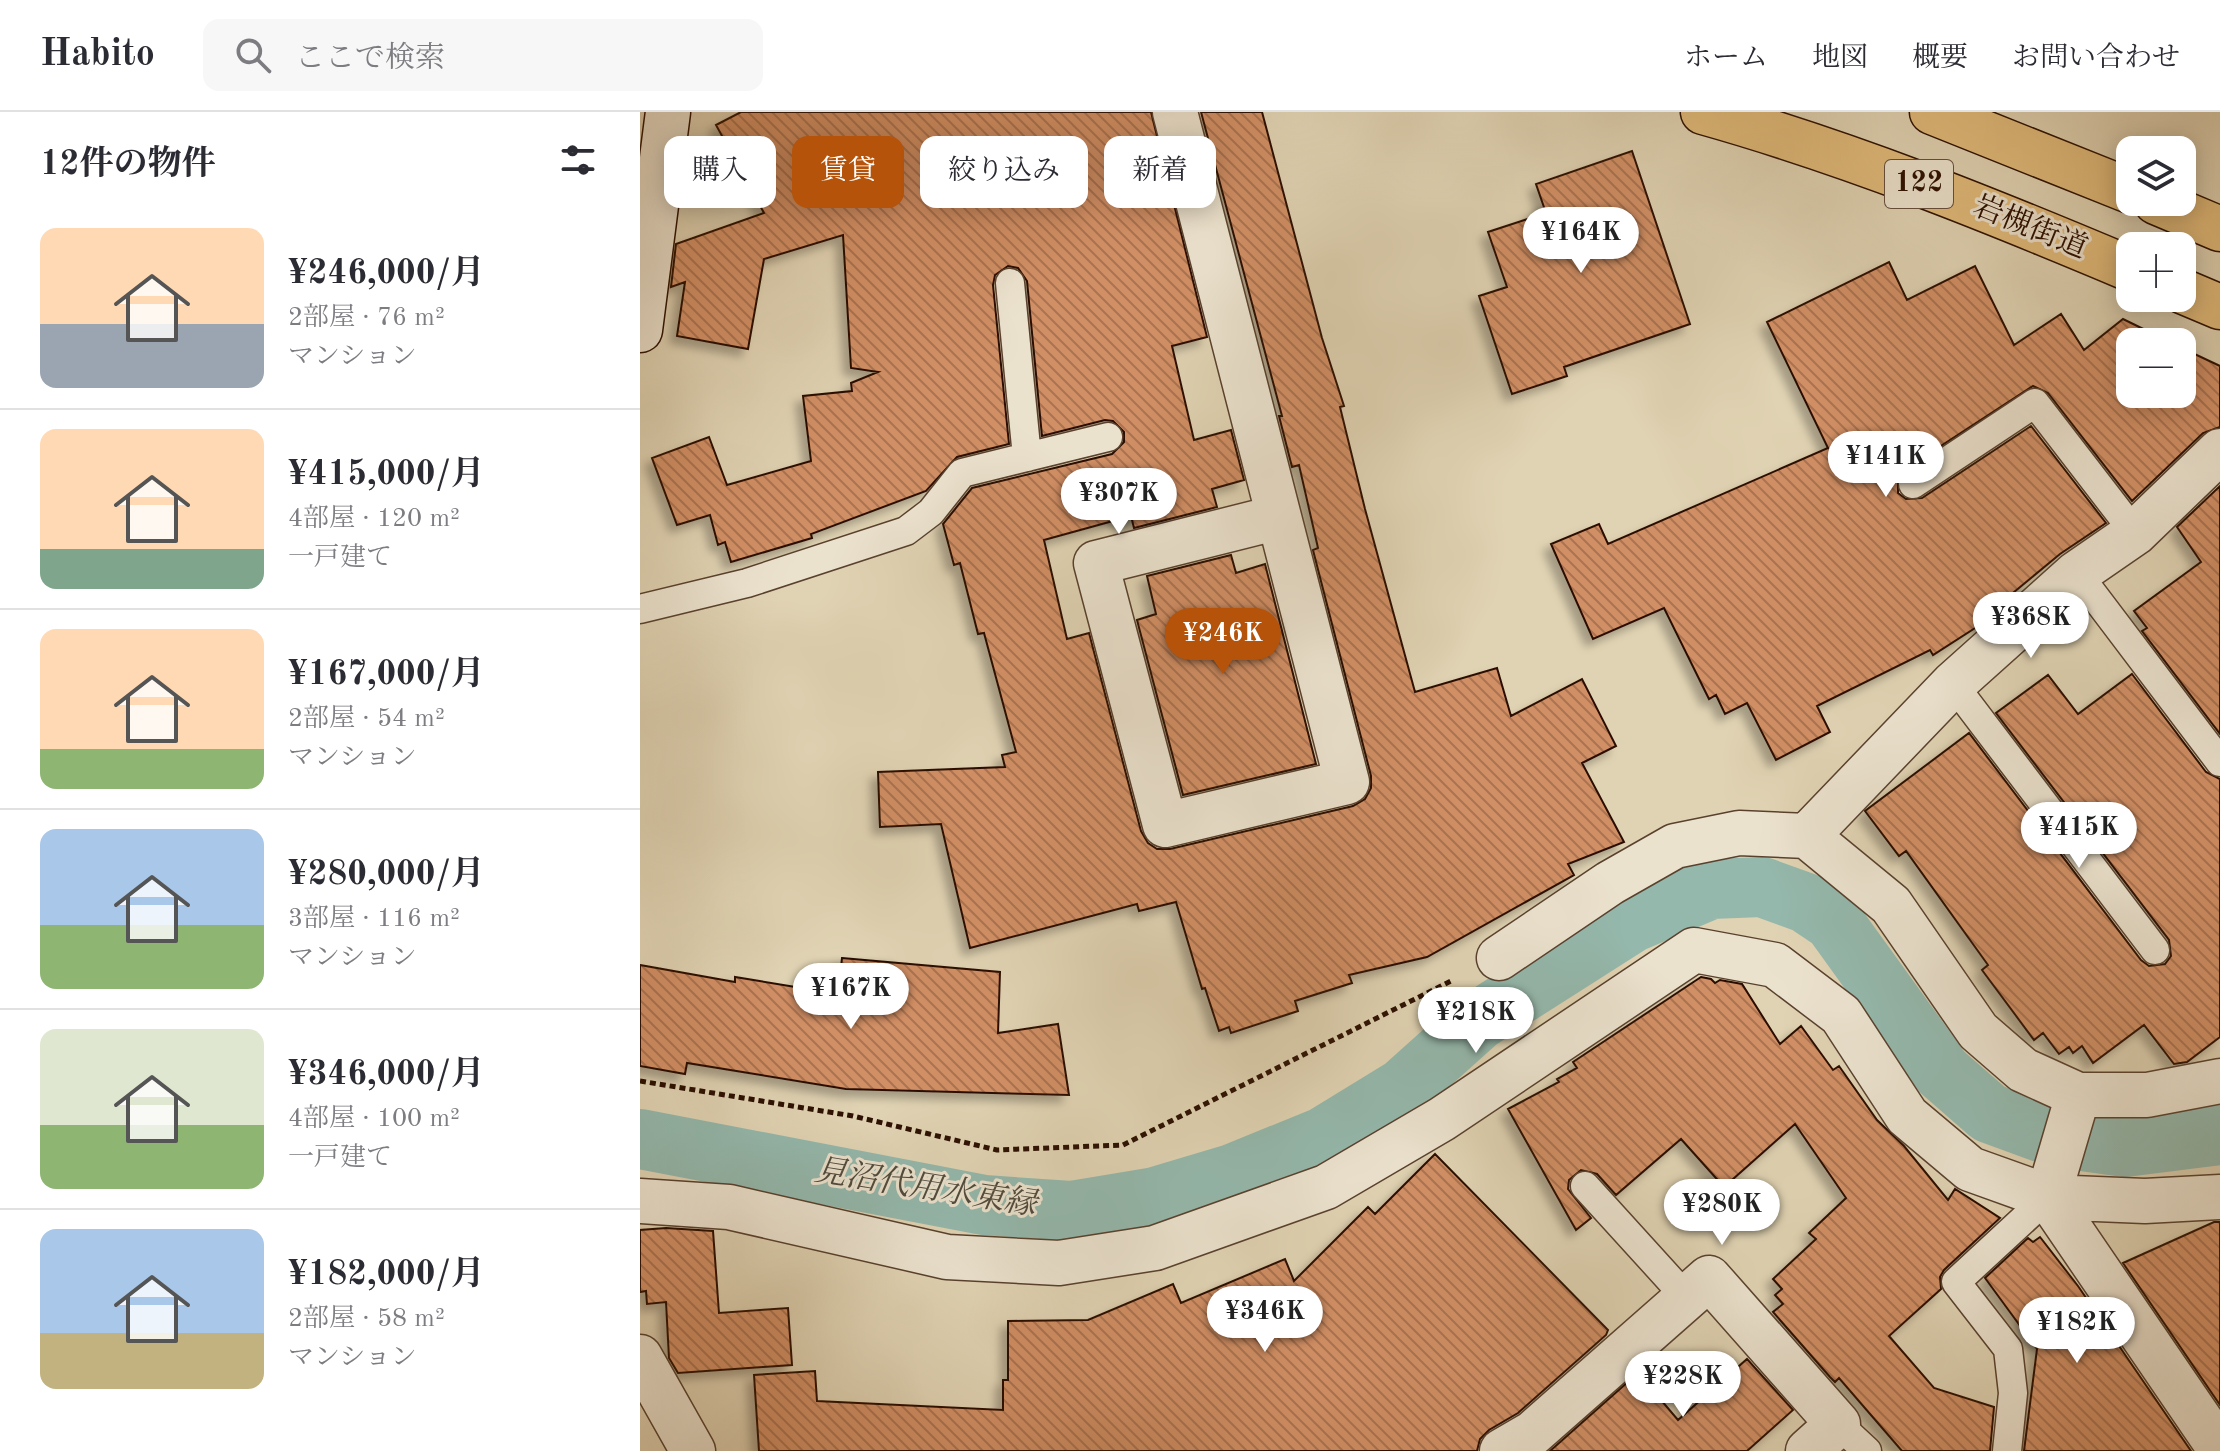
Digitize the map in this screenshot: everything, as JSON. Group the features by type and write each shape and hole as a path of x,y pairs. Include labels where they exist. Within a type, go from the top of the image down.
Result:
{"highway":[{"name":"岩槻街道","path":"1703,112 1759,128 1981,206 2116,263"},
{"name":"122","path":"1932,112 2116,185"},
{"path":"2189,216 2220,229"},
{"path":"2196,297 2220,307"}],"street":[{"path":"640,330 668,112"},
{"path":"1175,112 1279,517 1347,782 1165,825 1096,563 1279,517"},
{"path":"1807,836 1953,684 2077,573 2135,533 2220,451"},
{"path":"1499,958 1610,883 1675,846 1739,833 1807,836 1891,905 1978,1031 2023,1070 2078,1095 2147,1095 2220,1081"},
{"path":"640,1201 729,1207 947,1257 1059,1263 1155,1248 1326,1187 1442,1119 1694,950 1775,965 1841,1015 1907,1116 1970,1169 2048,1197 2145,1201 2220,1197"},
{"path":"2048,1197 2078,1095"},
{"path":"2048,1197 2220,1449"},
{"path":"1502,1451 1533,1433 1709,1278 1838,1442"},
{"path":"640,1357 693,1451"}],"lane":[{"path":"1010,283 1027,457"},
{"path":"1913,484 2035,403 2135,533"},
{"path":"640,609 747,583 906,531 931,512 962,473 1108,437"},
{"path":"2077,573 2220,762"},
{"path":"1953,684 2155,950"},
{"path":"1585,1186 1685,1296"},
{"path":"2007,1451 2013,1393 2008,1349 1956,1282 2048,1197"}],"path":[{"path":"640,1081 853,1116 997,1150 1123,1145 1236,1086 1499,958"}],"building":[{"path":"741,112 1151,112 1157,136 1104,136 1104,208 1175,208 1207,337 1172,346 1194,440 1231,430 1244,480 1212,489 1217,507 1134,528 1131,516 1044,540 1067,639 1089,633 1141,831 1148,843 1157,849 1170,849 1353,806 1365,799 1371,788 1371,776 1313,550 1318,548 1299,465 1292,467 1279,416 1282,416 1216,168 1216,136 1207,136 1201,112 1262,112 1322,338 1344,406 1340,407 1365,509 1415,692 1497,668 1511,716 1582,679 1616,746 1582,763 1624,842 1568,864 1574,875 1427,957 1349,975 1352,983 1295,1001 1298,1011 1231,1033 1229,1027 1219,1031 1205,988 1202,989 1176,902 1139,911 1137,904 970,948 941,824 880,827 878,772 1005,767 1002,755 1016,752 984,633 978,634 960,563 954,565 943,524 972,488 1112,454 1124,442 1124,432 1113,421 1105,420 1042,436 1027,281 1018,268 1008,266 995,275 993,285 1009,444 957,457 926,491 811,534 812,538 731,562 725,542 718,545 710,515 677,525 652,458 709,437 727,485 811,461 803,396 852,391 851,383 878,372 851,368 843,235 764,259 748,349 677,336 685,282 671,287 676,244 764,213 761,208 776,208 776,136 722,136 716,125"},
{"path":"1632,151 1690,324 1564,367 1567,376 1512,394 1479,296 1507,287 1488,232 1546,213 1536,184"},
{"path":"1889,262 1907,300 1975,266 2014,345 2061,314 2084,350 2123,319 2141,328 2116,328 2116,408 2196,408 2196,355 2220,366 2220,427 2203,433 2132,501 2048,393 2033,386 1904,470 1898,477 1898,493 1906,499 1922,498 2031,426 2106,523 2060,554 1996,607 1998,610 1986,621 1933,655 1930,650 1817,706 1830,732 1776,760 1747,703 1725,714 1716,695 1709,699 1664,608 1593,639 1551,544 1599,524 1608,544 1828,448 1767,322"},
{"path":"2220,486 2220,734 2142,631 2147,628 2134,611 2201,562 2177,527"},
{"path":"1231,555 1236,573 1265,564 1316,764 1183,795 1137,620 1156,614 1147,576"},
{"path":"2132,674 2206,772 2220,779 2220,1037 2187,1062 2174,1064 2144,1025 2093,1063 2082,1046 2073,1053 2069,1047 2059,1054 2043,1033 2034,1040 1982,970 1988,965 1906,851 1899,856 1865,811 1969,733 2141,960 2149,966 2165,964 2171,956 2169,940 1996,713 2048,675 2078,714"},
{"path":"842,958 1000,972 998,1033 1058,1024 1069,1095 846,1089 687,1063 685,1074 640,1066 640,965 735,982 735,977 838,994"},
{"path":"1701,977 1715,983 1720,980 1742,984 1780,1044 1801,1026 1833,1070 1839,1066 1877,1120 1904,1146 1948,1200 1955,1189 2000,1218 1944,1270 1940,1277 1941,1289 1889,1336 1934,1388 1994,1407 1990,1451 1902,1451 1839,1378 1835,1382 1830,1377 1773,1312 1783,1304 1775,1295 1782,1289 1773,1279 1816,1239 1809,1233 1846,1198 1795,1124 1724,1187 1681,1139 1616,1195 1597,1174 1581,1170 1569,1180 1568,1189 1591,1218 1576,1230 1508,1109 1559,1082 1557,1079 1577,1068 1573,1062"},
{"path":"1435,1154 1608,1330 1518,1413 1489,1430 1480,1439 1477,1451 759,1451 754,1375 815,1371 817,1401 1003,1410 1003,1380 1008,1380 1008,1321 1088,1320 1173,1284 1181,1303 1285,1259 1294,1281 1368,1207 1375,1214"},
{"path":"2220,1222 2220,1405 2123,1263"},
{"path":"640,1230 713,1231 719,1313 788,1308 792,1365 678,1373 669,1358 666,1302 647,1304 646,1291 640,1292"},
{"path":"2040,1237 2078,1286 2191,1451 2024,1451 2037,1349 1985,1278 2028,1238 2033,1242"},
{"path":"1747,1359 1793,1410 1747,1451 1550,1451 1638,1373 1678,1420"}],"waterway":[{"name":"見沼代用水東縁","path":"640,1139 984,1205 1071,1211 1155,1197 1232,1174 1323,1137 1403,1088 1479,1020 1633,922 1711,889 1762,887 1806,903 1833,921 1942,1072 1989,1113 2054,1137 2125,1147 2220,1135"}]}
